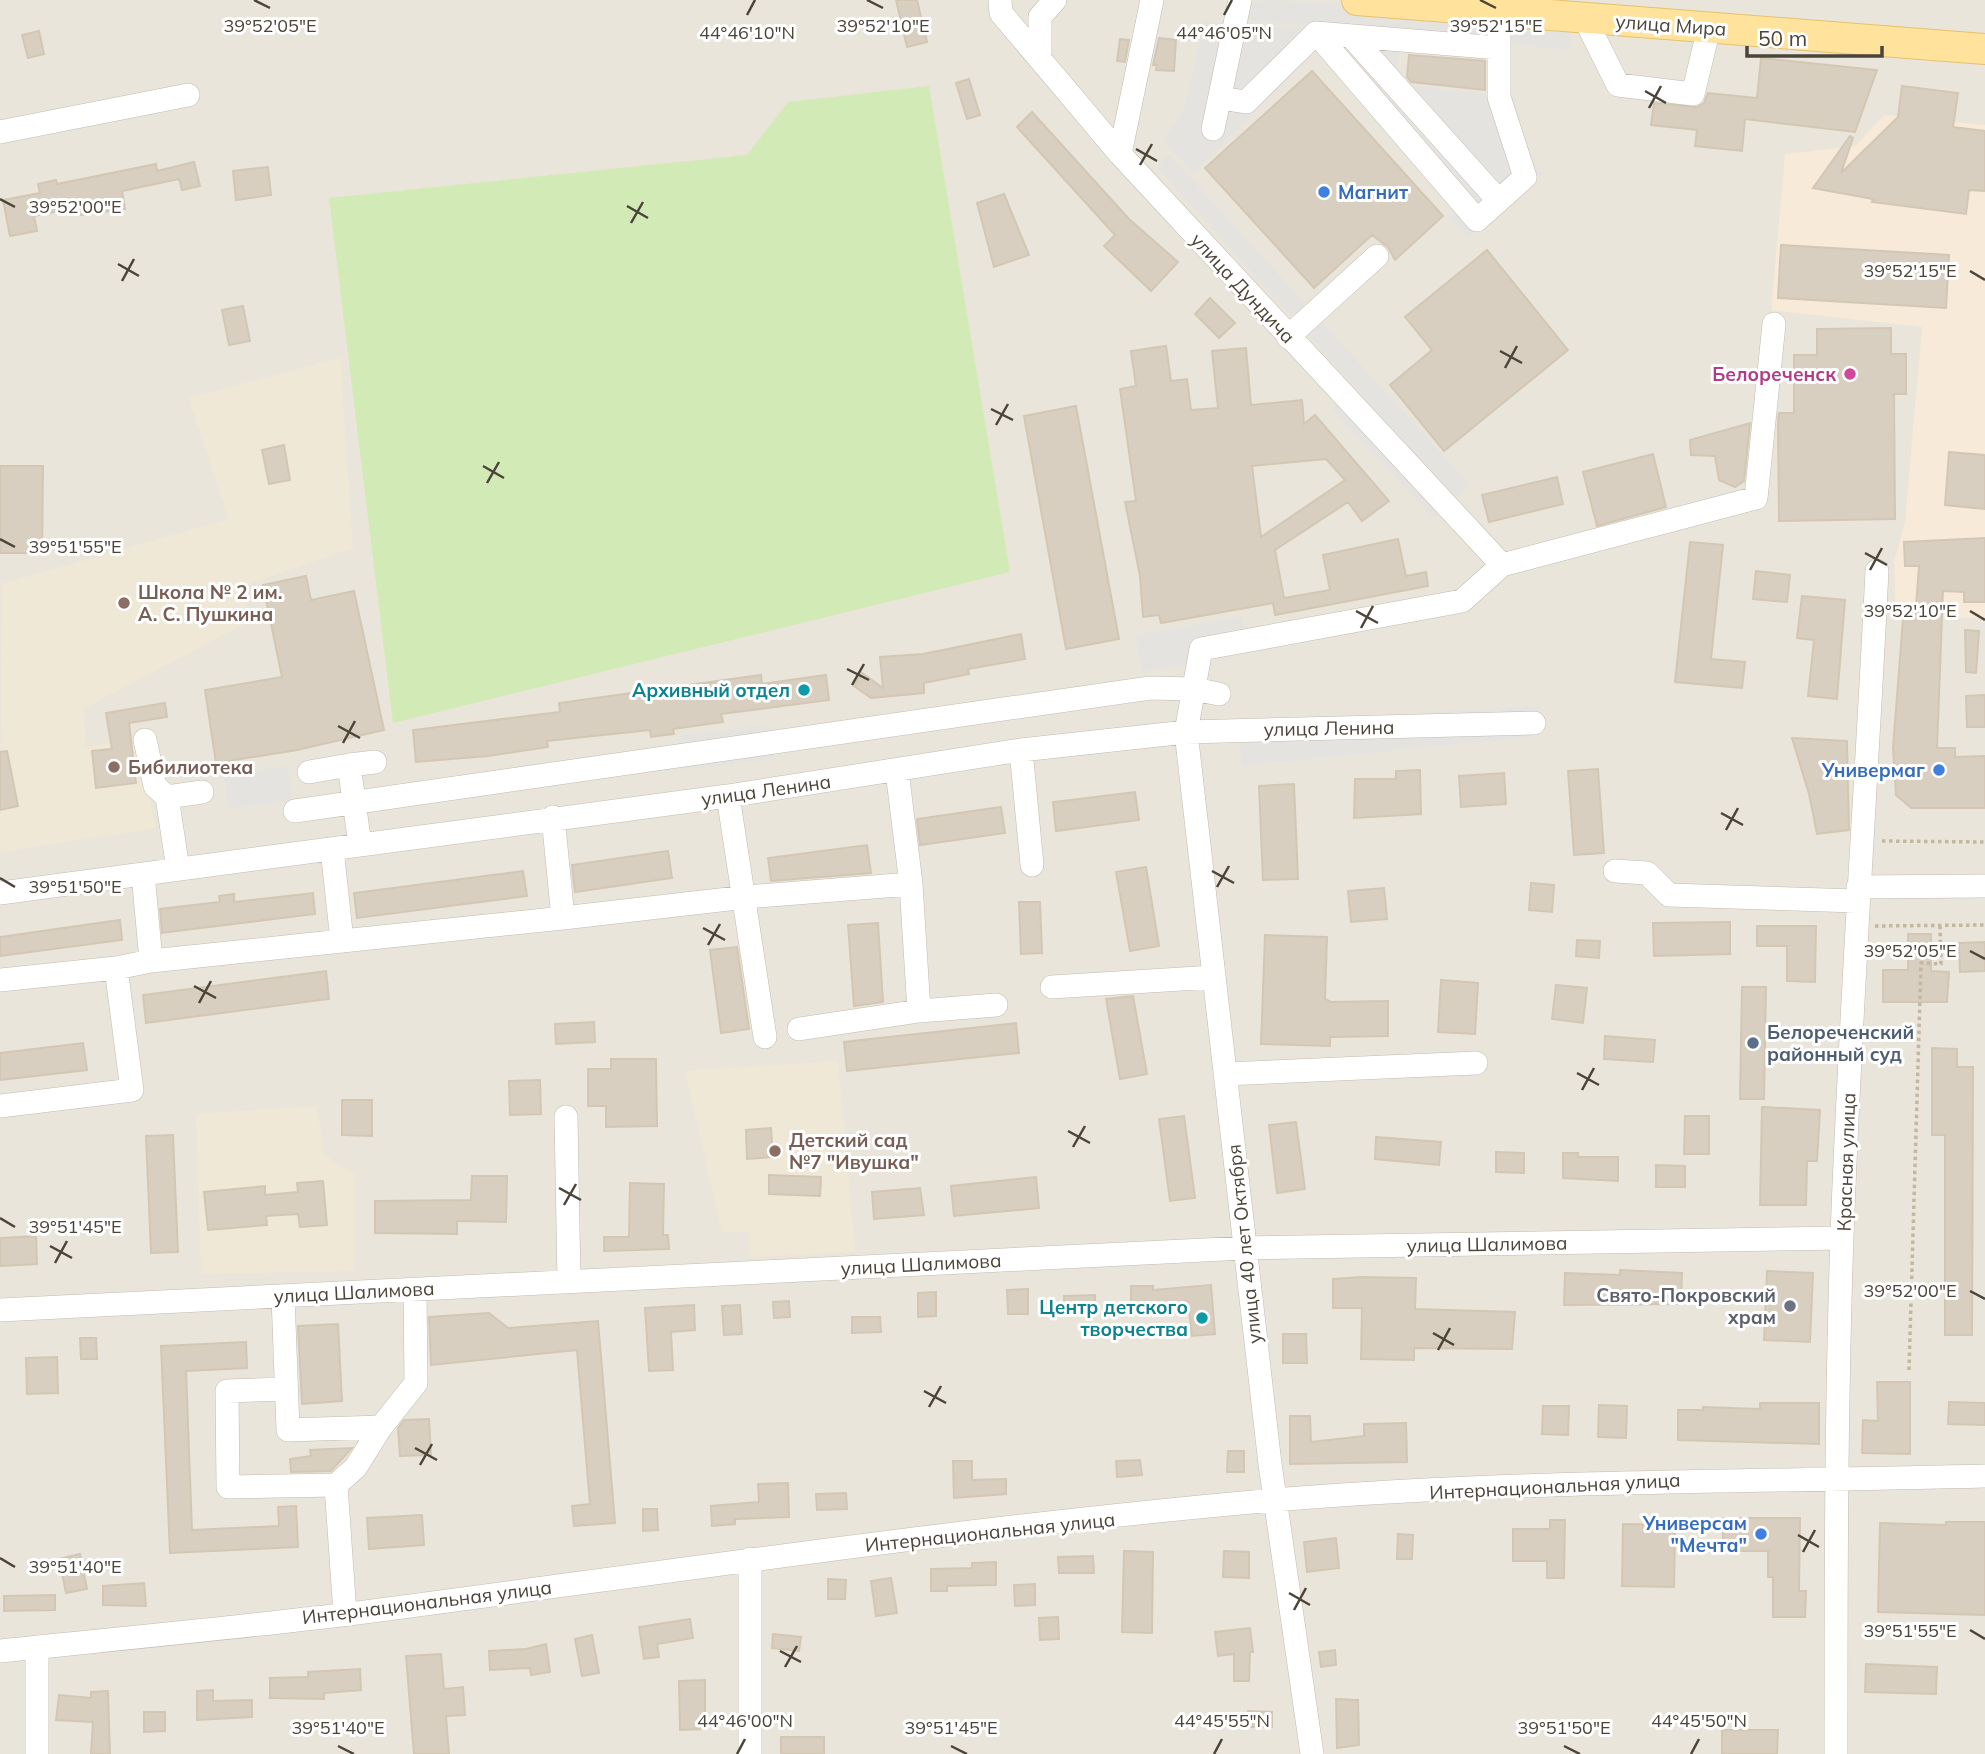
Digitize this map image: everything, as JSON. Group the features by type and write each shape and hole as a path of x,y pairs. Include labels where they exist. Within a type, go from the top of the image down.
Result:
{"main road":[{"name":"улица Мира","path":"1357,0 1985,49"}],"street":[{"path":"1040,60 1040,17 1055,0"},
{"path":"1120,154 1153,0"},
{"path":"1213,129 1240,0"},
{"name":"улица Дундича","path":"996,4 1120,154 1502,565"},
{"path":"1316,33 1476,220 1525,177 1499,97 1499,10"},
{"path":"1585,19 1618,85 1693,94 1709,28"},
{"path":"1220,97 1246,102 1316,33 1499,48"},
{"path":"1351,36 1498,200"},
{"path":"0,132 188,95"},
{"path":"1288,337 1377,256"},
{"path":"1502,565 1756,498 1774,324"},
{"name":"улица 40 лет Октября","path":"1312,1754 1275,1500 1186,732 1202,649 1462,601 1502,565"},
{"name":"Красная улица","path":"1836,1754 1836,1481 1842,1238 1856,926 1877,571"},
{"path":"295,811 1150,688 1194,689 1219,694"},
{"name":"улица Ленина","path":"0,893 553,817 728,796 1021,750 1186,732 1534,723"},
{"path":"145,740 155,786 167,797 178,869"},
{"path":"1021,750 1032,865"},
{"path":"309,772 374,762"},
{"path":"349,765 360,845"},
{"path":"897,771 911,884 919,1011"},
{"path":"167,797 202,792"},
{"path":"728,796 746,897 765,1037"},
{"path":"553,817 563,918"},
{"path":"332,849 342,941"},
{"path":"1615,871 1647,873 1669,895 1859,887 1985,887"},
{"path":"1859,887 1985,873"},
{"path":"143,874 151,961"},
{"path":"0,981 116,968 151,961 746,897 911,884"},
{"path":"0,1106 132,1090 116,968"},
{"path":"1052,987 1214,977"},
{"path":"799,1029 919,1011 996,1005"},
{"path":"1225,1074 1476,1063"},
{"path":"566,1117 569,1281"},
{"name":"улица Шалимова","path":"0,1310 1244,1248 1842,1238"},
{"path":"285,1389 227,1391 228,1487 336,1485 356,1467 381,1427 416,1383 415,1290"},
{"path":"284,1296 288,1430 381,1427"},
{"name":"Интернациональная улица","path":"0,1651 345,1614 750,1559 1275,1500 1684,1480 1836,1481 1985,1475"},
{"path":"336,1485 345,1614"},
{"path":"750,1559 750,1754"},
{"path":"37,1647 37,1754"}],"path":[{"path":"1863,841 1985,842"},
{"path":"1856,926 1985,925"},
{"path":"1909,1370 1921,964 1941,964 1940,927"}],"shaded area":[{"path":"0,0 1985,0 1985,1754 0,1754"},
{"path":"1263,0 1499,10 1571,18 1569,50 1247,20 1252,4"},
{"path":"1205,21 1400,37 1396,84 1514,97 1532,166 1543,174 1468,238 1449,217 1457,210 1320,47 1194,173 1163,142 1184,110"},
{"path":"1884,115 1985,125 1985,619 1896,614 1894,562 1905,522 1922,327 1771,310 1785,154 1855,146"},
{"path":"1169,154 1470,485 1434,518 1332,410 1356,388 1157,167"},
{"name":"Школа № 2 им. А. С. Пушкина","path":"340,358 353,548 245,585 248,622 83,709 86,747 136,740 156,828 0,852 2,584 229,519 189,398"},
{"path":"1242,616 1249,653 1142,672 1135,635"},
{"path":"1542,705 1530,737 1242,766 1238,725"},
{"path":"769,724 774,759 683,770 679,736"},
{"path":"287,766 292,801 229,809 224,775"},
{"name":"Детский сад №7 \"Ивушка\"","path":"838,1061 855,1252 750,1257 750,1232 722,1232 685,1071"},
{"path":"317,1106 324,1155 355,1175 354,1271 201,1274 196,1114"}],"green space":[{"path":"929,86 1010,572 393,723 329,198 747,155 788,102"}],"building":[{"path":"896,0 917,0 927,42 907,47"},
{"path":"39,31 44,54 28,58 22,35"},
{"path":"1159,38 1176,40 1174,71 1156,70 1157,65 1153,65"},
{"path":"1120,39 1129,40 1125,62 1117,61"},
{"path":"1409,55 1485,61 1485,90 1411,82 1407,77"},
{"path":"1761,58 1877,70 1855,132 1745,119 1742,151 1695,146 1697,130 1651,125 1654,103 1697,107 1704,103 1708,93 1757,98"},
{"name":"Магнит","path":"1312,71 1443,216 1395,260 1388,247 1372,235 1314,288 1205,168"},
{"path":"969,79 980,115 967,119 956,83"},
{"path":"1902,86 1958,93 1953,127 1985,131 1985,191 1969,190 1966,214 1872,202 1873,199 1813,188 1850,136 1853,138 1841,173 1898,117"},
{"path":"1032,112 1129,219 1178,262 1151,291 1104,246 1115,235 1017,127"},
{"path":"194,162 200,186 182,190 179,179 122,191 125,209 81,215 79,207 34,216 37,231 10,236 3,200 40,193 38,184 56,180 57,184 156,164 157,171"},
{"path":"268,167 271,195 236,200 233,171"},
{"path":"1004,194 1029,255 994,267 977,203"},
{"path":"1781,245 1949,255 1946,308 1778,298"},
{"path":"1487,250 1568,350 1444,451 1390,385 1432,350 1405,317"},
{"path":"1210,298 1235,323 1219,338 1195,314"},
{"path":"243,306 250,341 229,345 222,310"},
{"path":"1891,328 1891,354 1906,354 1906,394 1894,394 1895,519 1779,521 1778,422 1779,413 1794,413 1794,355 1817,355 1817,329"},
{"path":"1166,346 1171,381 1187,379 1191,410 1218,408 1212,351 1246,348 1251,405 1302,400 1304,424 1315,415 1389,501 1362,521 1348,502 1275,550 1284,598 1330,590 1323,555 1398,539 1406,576 1426,572 1428,586 1275,615 1273,603 1161,623 1159,615 1143,617 1140,576 1125,502 1136,501 1120,389 1136,386 1131,351","holes":["1326,459 1345,480 1261,537 1252,466"]},
{"path":"1076,406 1119,639 1066,649 1024,416"},
{"path":"1750,423 1744,481 1735,487 1719,480 1715,456 1691,455 1690,440"},
{"path":"284,445 290,480 269,484 262,450"},
{"path":"1949,452 1985,455 1985,509 1945,505"},
{"path":"1653,454 1666,507 1597,526 1583,472"},
{"path":"0,466 43,466 42,553 0,553"},
{"path":"1557,477 1563,504 1489,522 1482,495"},
{"path":"1985,538 1985,602 1964,602 1964,592 1943,591 1937,748 1955,748 1955,757 1985,756 1985,808 1911,808 1896,795 1893,748 1903,619 1915,619 1919,566 1905,566 1904,542"},
{"path":"1690,542 1723,545 1711,659 1745,662 1742,688 1675,682"},
{"path":"1756,571 1790,575 1787,602 1753,599"},
{"path":"306,576 311,600 354,591 384,730 297,750 216,763 205,690 282,677 263,585"},
{"path":"1802,596 1845,600 1837,699 1808,696 1814,640 1797,638"},
{"path":"1965,630 1979,631 1976,673 1966,672"},
{"path":"1021,634 1025,659 968,669 969,674 924,683 924,693 871,698 854,686 862,673 883,688 880,657 923,654"},
{"path":"761,675 762,684 826,675 829,700 721,714 723,722 673,729 674,734 651,737 650,730 547,741 548,747 488,756 416,762 413,730 560,712 559,703"},
{"path":"1985,695 1985,727 1967,727 1966,696"},
{"path":"165,703 167,717 129,723 136,783 96,788 92,751 112,749 106,713"},
{"path":"1792,738 1847,741 1849,830 1817,834 1809,794"},
{"path":"7,751 18,806 0,810 0,752"},
{"path":"1598,769 1604,853 1574,855 1568,771"},
{"path":"1420,770 1421,814 1354,818 1355,779 1396,779 1396,771"},
{"path":"1504,773 1506,804 1461,807 1459,776"},
{"path":"1294,784 1298,879 1263,880 1259,786"},
{"path":"1135,792 1139,820 1056,831 1053,802"},
{"path":"1001,807 1005,833 920,845 917,819"},
{"path":"867,845 871,873 771,881 768,858"},
{"path":"668,851 672,878 575,892 572,865"},
{"path":"1146,867 1159,946 1130,951 1116,872"},
{"path":"523,871 527,896 357,918 354,893"},
{"path":"1531,883 1554,885 1552,912 1529,910"},
{"path":"1384,888 1387,919 1351,922 1348,891"},
{"path":"313,893 315,914 162,933 160,909 220,902 219,896 234,894 234,902"},
{"path":"1019,902 1040,902 1042,953 1021,954"},
{"path":"120,920 122,940 0,956 0,937"},
{"path":"1730,922 1730,954 1654,956 1653,923"},
{"path":"878,923 883,1002 854,1006 848,925"},
{"path":"1757,926 1816,926 1815,982 1787,981 1787,946 1757,946"},
{"path":"1908,934 1931,934 1931,971 1949,972 1947,1002 1883,1002 1883,970 1908,970"},
{"path":"1265,935 1327,937 1325,999 1331,1002 1388,1001 1388,1036 1330,1037 1330,1046 1261,1044"},
{"path":"1577,940 1600,941 1599,958 1576,956"},
{"path":"1985,942 1985,971 1960,972 1959,943"},
{"path":"737,947 749,1029 721,1033 710,950"},
{"path":"326,971 329,999 146,1023 143,995"},
{"path":"1441,980 1478,983 1475,1034 1438,1032"},
{"path":"1556,985 1587,988 1583,1023 1552,1019"},
{"name":"Белореченский районный суд","path":"1742,987 1766,987 1764,1099 1740,1099"},
{"path":"1133,996 1147,1074 1120,1079 1106,999"},
{"path":"594,1022 595,1042 556,1044 555,1024"},
{"path":"1016,1023 1019,1053 847,1071 844,1042"},
{"path":"1605,1036 1655,1040 1653,1062 1604,1059"},
{"path":"83,1043 87,1070 0,1080 0,1053"},
{"path":"1932,1048 1957,1049 1957,1067 1973,1067 1972,1335 1945,1335 1945,1135 1932,1135"},
{"path":"611,1059 656,1059 657,1126 606,1127 606,1106 588,1106 588,1069 611,1069"},
{"path":"540,1080 541,1114 510,1115 509,1081"},
{"path":"342,1100 372,1100 372,1136 342,1135"},
{"path":"1762,1107 1820,1110 1817,1161 1807,1161 1806,1205 1760,1205"},
{"path":"1184,1116 1195,1198 1170,1201 1159,1119"},
{"path":"1685,1116 1709,1116 1709,1154 1684,1154"},
{"path":"1296,1122 1305,1189 1277,1193 1269,1125"},
{"path":"771,1128 773,1157 747,1159 746,1130"},
{"path":"173,1135 178,1252 151,1253 146,1136"},
{"path":"1376,1137 1441,1142 1439,1165 1375,1159"},
{"path":"1496,1152 1524,1153 1524,1173 1496,1172"},
{"path":"1563,1153 1578,1153 1578,1157 1618,1157 1618,1181 1563,1178"},
{"path":"1656,1165 1685,1166 1685,1187 1656,1187"},
{"path":"769,1175 821,1177 820,1196 769,1194"},
{"path":"472,1176 507,1176 506,1222 457,1221 457,1234 375,1233 375,1201 471,1200"},
{"path":"1036,1177 1039,1208 954,1216 951,1186"},
{"path":"323,1181 327,1225 300,1227 298,1214 266,1216 267,1225 208,1230 204,1192 265,1186 265,1195 298,1192 297,1183"},
{"path":"630,1183 664,1184 663,1235 668,1235 669,1249 604,1251 604,1237 629,1237"},
{"path":"920,1188 924,1215 874,1219 872,1192"},
{"path":"36,1236 37,1264 0,1266 0,1238"},
{"path":"1620,1270 1682,1273 1681,1304 1564,1305 1565,1273 1620,1275"},
{"path":"1767,1271 1813,1273 1810,1342 1764,1340"},
{"path":"1416,1278 1415,1309 1515,1312 1512,1349 1414,1348 1414,1360 1361,1359 1362,1308 1333,1308 1333,1279"},
{"name":"Центр детского творчества","path":"1211,1285 1215,1334 1192,1336 1188,1301 1153,1305 1153,1309 1131,1310 1131,1286 1153,1286 1153,1290"},
{"path":"1028,1289 1028,1314 1008,1314 1007,1290"},
{"path":"936,1292 936,1316 918,1317 918,1293"},
{"path":"1095,1295 1095,1314 1064,1314 1064,1296"},
{"path":"789,1301 790,1317 774,1318 773,1302"},
{"path":"694,1305 695,1330 671,1332 673,1370 649,1371 645,1308"},
{"path":"740,1305 742,1334 724,1335 722,1306"},
{"path":"489,1313 508,1328 598,1321 615,1523 574,1526 572,1506 590,1504 577,1350 431,1365 429,1317"},
{"path":"852,1317 880,1317 881,1332 852,1333"},
{"path":"338,1324 342,1401 302,1404 298,1326"},
{"path":"1283,1334 1306,1334 1307,1363 1283,1363"},
{"path":"80,1338 96,1338 97,1359 81,1359"},
{"path":"246,1342 247,1368 186,1371 192,1530 279,1526 278,1507 296,1506 298,1547 170,1553 161,1346"},
{"path":"57,1357 58,1393 27,1394 26,1358"},
{"path":"1877,1382 1910,1382 1910,1454 1862,1453 1863,1420 1878,1421"},
{"path":"1949,1402 1985,1403 1985,1425 1948,1424"},
{"path":"1760,1403 1819,1403 1819,1444 1678,1440 1678,1410 1703,1410 1703,1407 1760,1409"},
{"path":"1599,1405 1627,1406 1626,1438 1598,1437"},
{"path":"1543,1406 1569,1406 1568,1435 1542,1434"},
{"path":"1290,1416 1310,1416 1311,1442 1364,1436 1364,1424 1406,1423 1407,1462 1290,1464"},
{"path":"429,1419 431,1455 400,1456 398,1428 404,1420"},
{"path":"352,1448 331,1471 291,1472 290,1459 311,1456 310,1450"},
{"path":"1228,1451 1244,1451 1244,1472 1227,1472"},
{"path":"1140,1460 1142,1475 1117,1477 1116,1461"},
{"path":"953,1461 972,1461 972,1480 1006,1479 1006,1494 954,1498"},
{"path":"788,1483 789,1517 735,1519 735,1524 712,1526 711,1506 759,1502 758,1484"},
{"path":"846,1493 847,1509 817,1510 816,1494"},
{"path":"643,1509 657,1509 658,1530 643,1531"},
{"path":"422,1515 424,1545 369,1549 367,1518"},
{"name":"Универсам \"Мечта\"","path":"1723,1518 1800,1518 1799,1591 1806,1591 1805,1617 1773,1617 1773,1577 1768,1577 1768,1551 1723,1551"},
{"path":"1550,1520 1565,1520 1564,1578 1547,1578 1547,1561 1513,1561 1513,1529 1550,1529"},
{"path":"1946,1522 1985,1522 1985,1615 1878,1612 1880,1523 1946,1525"},
{"path":"1623,1524 1675,1525 1674,1587 1622,1586"},
{"path":"1398,1534 1413,1535 1412,1559 1397,1559"},
{"path":"1336,1538 1339,1568 1307,1572 1304,1542"},
{"path":"1124,1551 1153,1552 1152,1633 1122,1632"},
{"path":"1224,1551 1249,1552 1249,1578 1223,1577"},
{"path":"80,1554 87,1589 66,1593 59,1559"},
{"path":"1093,1556 1094,1573 1059,1573 1058,1557"},
{"path":"996,1562 996,1585 947,1586 947,1591 931,1591 931,1569 972,1568 972,1563"},
{"path":"891,1578 897,1613 876,1616 871,1581"},
{"path":"828,1579 846,1580 845,1599 828,1599"},
{"path":"144,1583 146,1606 103,1605 103,1586"},
{"path":"1035,1584 1035,1605 1015,1606 1014,1585"},
{"path":"55,1595 55,1610 4,1611 4,1596"},
{"path":"1058,1617 1059,1639 1040,1640 1039,1618"},
{"path":"690,1619 693,1638 657,1644 659,1657 644,1659 639,1627"},
{"path":"1250,1628 1253,1652 1250,1652 1249,1681 1234,1681 1234,1654 1218,1656 1215,1632"},
{"path":"773,1634 801,1637 799,1651 772,1648"},
{"path":"592,1635 599,1673 582,1676 575,1639"},
{"path":"546,1644 550,1672 531,1675 530,1668 490,1670 489,1651 526,1649"},
{"path":"1335,1650 1336,1665 1321,1667 1319,1652"},
{"path":"441,1654 444,1689 463,1687 465,1715 446,1716 449,1754 414,1754 406,1656"},
{"path":"1866,1664 1937,1667 1936,1694 1865,1692"},
{"path":"360,1669 361,1690 324,1693 324,1699 270,1698 270,1678 308,1677 308,1672"},
{"path":"705,1680 705,1729 680,1730 679,1681"},
{"path":"213,1690 213,1701 252,1700 252,1717 197,1720 197,1691"},
{"path":"108,1691 110,1754 91,1754 93,1722 56,1720 59,1695 91,1698 91,1692"},
{"path":"1336,1699 1358,1700 1359,1745 1337,1748"},
{"path":"1248,1711 1272,1712 1272,1727 1248,1727"},
{"path":"144,1712 165,1712 165,1731 144,1732"},
{"path":"1722,1730 1778,1730 1777,1754 1722,1754"},
{"path":"781,1737 824,1737 824,1754 781,1754"}],"place":[{"name":"Магнит","path":"1324,192"},
{"name":"Белореченск","path":"1850,374"},
{"name":"Школа № 2 им. А. С. Пушкина","path":"124,603"},
{"name":"Архивный отдел","path":"804,690"},
{"name":"Бибилиотека","path":"114,767"},
{"name":"Универмаг","path":"1939,770"},
{"name":"Белореченский районный суд","path":"1753,1043"},
{"name":"Детский сад №7 \"Ивушка\"","path":"775,1151"},
{"name":"Свято-Покровский храм","path":"1790,1306"},
{"name":"Центр детского творчества","path":"1202,1318"},
{"name":"Универсам \"Мечта\"","path":"1761,1534"}]}
